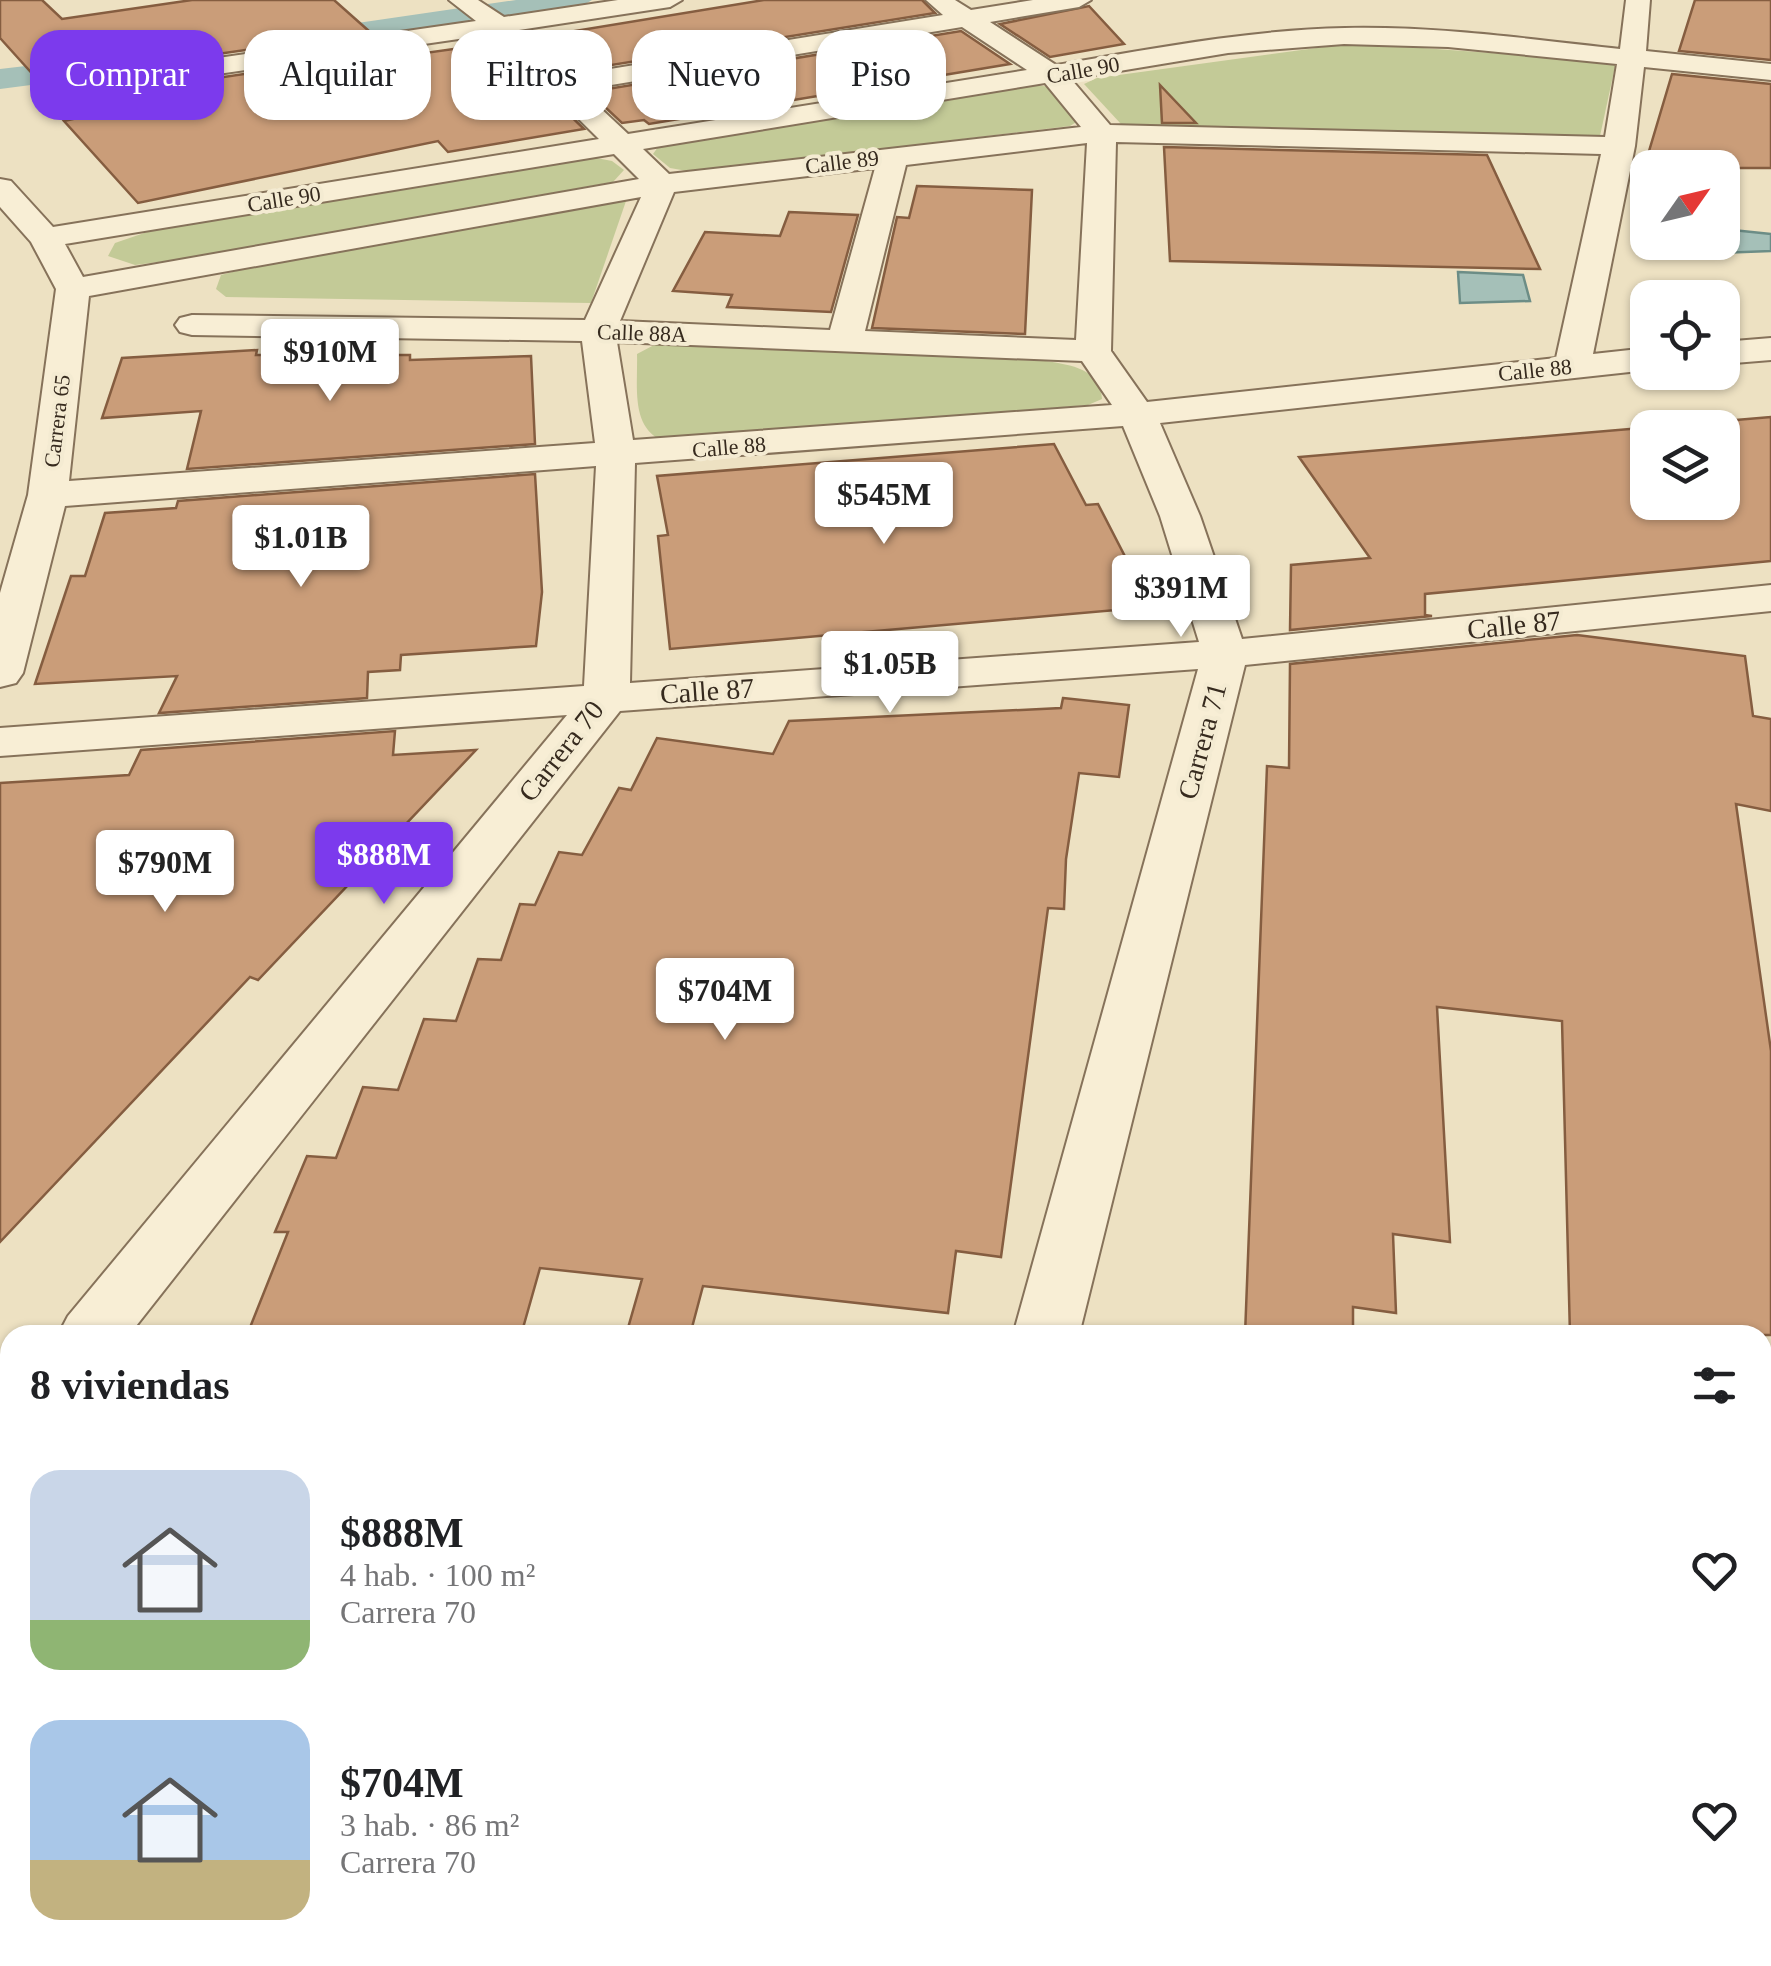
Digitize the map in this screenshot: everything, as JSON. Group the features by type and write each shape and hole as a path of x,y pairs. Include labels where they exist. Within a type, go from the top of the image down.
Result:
{"street":[{"path":"224,61 479,11 670,0"},
{"path":"612,75 952,8 1079,0"},
{"path":"1573,366 1635,56 1632,1"},
{"path":"952,8 1054,75 1102,133 1093,351"},
{"path":"479,11 500,30"},
{"name":"Calle 90","path":"45,238 1228,45 1344,36 1448,40 1771,72"},
{"path":"598,331 662,184 599,120"},
{"name":"Calle 89","path":"73,288 662,184 1102,133 1620,146"},
{"path":"845,341 893,156"},
{"path":"0,188 45,238 73,288"},
{"name":"Carrera 65","path":"0,673 48,495 73,288"},
{"name":"Calle 88A","path":"192,325 598,331 1093,351"},
{"name":"Carrera 70","path":"99,1325 606,698 616,456 598,331"},
{"path":"1740,352 1771,349"},
{"name":"Carrera 71","path":"1049,1325 1225,654 1180,516 1137,414 1093,351"},
{"name":"Calle 88","path":"48,495 616,456 1137,414 1630,361"},
{"name":"Calle 87","path":"0,742 1768,611"}],"green space":[{"path":"1353,43 1616,62 1600,136 1131,128 1121,124 1084,84 1097,78"},
{"path":"1033,85 1052,87 1078,121 1070,126 693,172 670,168 653,154 658,147 821,120 946,120 946,99"},
{"path":"586,156 612,161 624,170 613,182 182,259 135,265 108,256 115,243 150,231"},
{"path":"626,201 591,303 226,297 216,289 221,275 244,269"},
{"path":"656,344 1046,361 1083,370 1096,381 1102,399 1088,405 663,441 645,426 637,391 637,354"}],"water":[{"path":"1740,231 1771,234 1771,251 1740,252"},
{"path":"1458,272 1523,275 1530,301 1460,303"}],"building":[{"path":"0,0 42,0 62,19 192,0 334,0 368,30 244,30 244,50 224,53 224,30 30,30 30,71 0,38"},
{"path":"764,0 922,0 935,13 796,35 796,30 632,30 632,62 612,65 612,30 581,30"},
{"path":"1695,0 1771,0 1771,60 1679,51"},
{"path":"1089,6 1124,44 1050,57 1000,24"},
{"path":"961,31 1010,64 946,75 946,33"},
{"path":"451,49 451,120 575,120 584,129 448,152 438,141 138,203 64,121 224,120 224,77 244,74 244,120 431,120 431,52"},
{"path":"816,55 816,96 796,100 796,58"},
{"path":"1672,74 1771,84 1771,168 1740,168 1740,150 1649,150"},
{"path":"632,85 632,120 644,120 622,123 612,114 612,88"},
{"path":"1160,85 1196,123 1162,123"},
{"path":"1164,147 1487,155 1540,269 1170,261"},
{"path":"917,186 1032,190 1025,334 872,328 897,217 909,218"},
{"path":"789,212 858,215 831,312 727,307 732,295 673,291 705,232 780,236"},
{"path":"257,350 256,355 410,355 410,360 531,356 535,444 187,469 201,411 102,418 122,358"},
{"path":"1771,417 1771,561 1425,594 1425,615 1432,616 1290,630 1291,565 1370,558 1299,457 1630,429 1630,520 1740,520 1740,420"},
{"path":"1054,444 1086,505 1098,504 1151,607 670,649 658,536 668,535 657,476"},
{"path":"535,474 542,592 536,646 401,655 400,670 368,672 367,698 159,713 177,676 35,684 71,576 85,576 105,513 176,508 178,501"},
{"path":"1577,635 1745,656 1753,716 1771,719 1771,811 1736,804 1771,1051 1771,1325 1570,1325 1562,1021 1437,1007 1450,1242 1393,1234 1396,1313 1353,1307 1353,1325 1245,1325 1267,766 1289,768 1290,664"},
{"path":"1063,698 1129,705 1119,777 1079,773 1066,859 1064,909 1048,908 1001,1257 956,1251 948,1313 703,1286 693,1325 629,1325 642,1279 540,1268 524,1325 251,1325 288,1232 275,1232 307,1156 336,1158 363,1087 398,1090 424,1019 456,1021 478,959 501,960 520,904 535,905 559,852 582,855 619,788 631,790 657,738 773,754 789,721 1061,708"},
{"path":"395,731 393,755 476,750 258,980 250,977 0,1242 0,783 129,775 141,750"}],"waterway":[{"path":"371,30 577,0"},
{"path":"0,79 30,76"}]}
